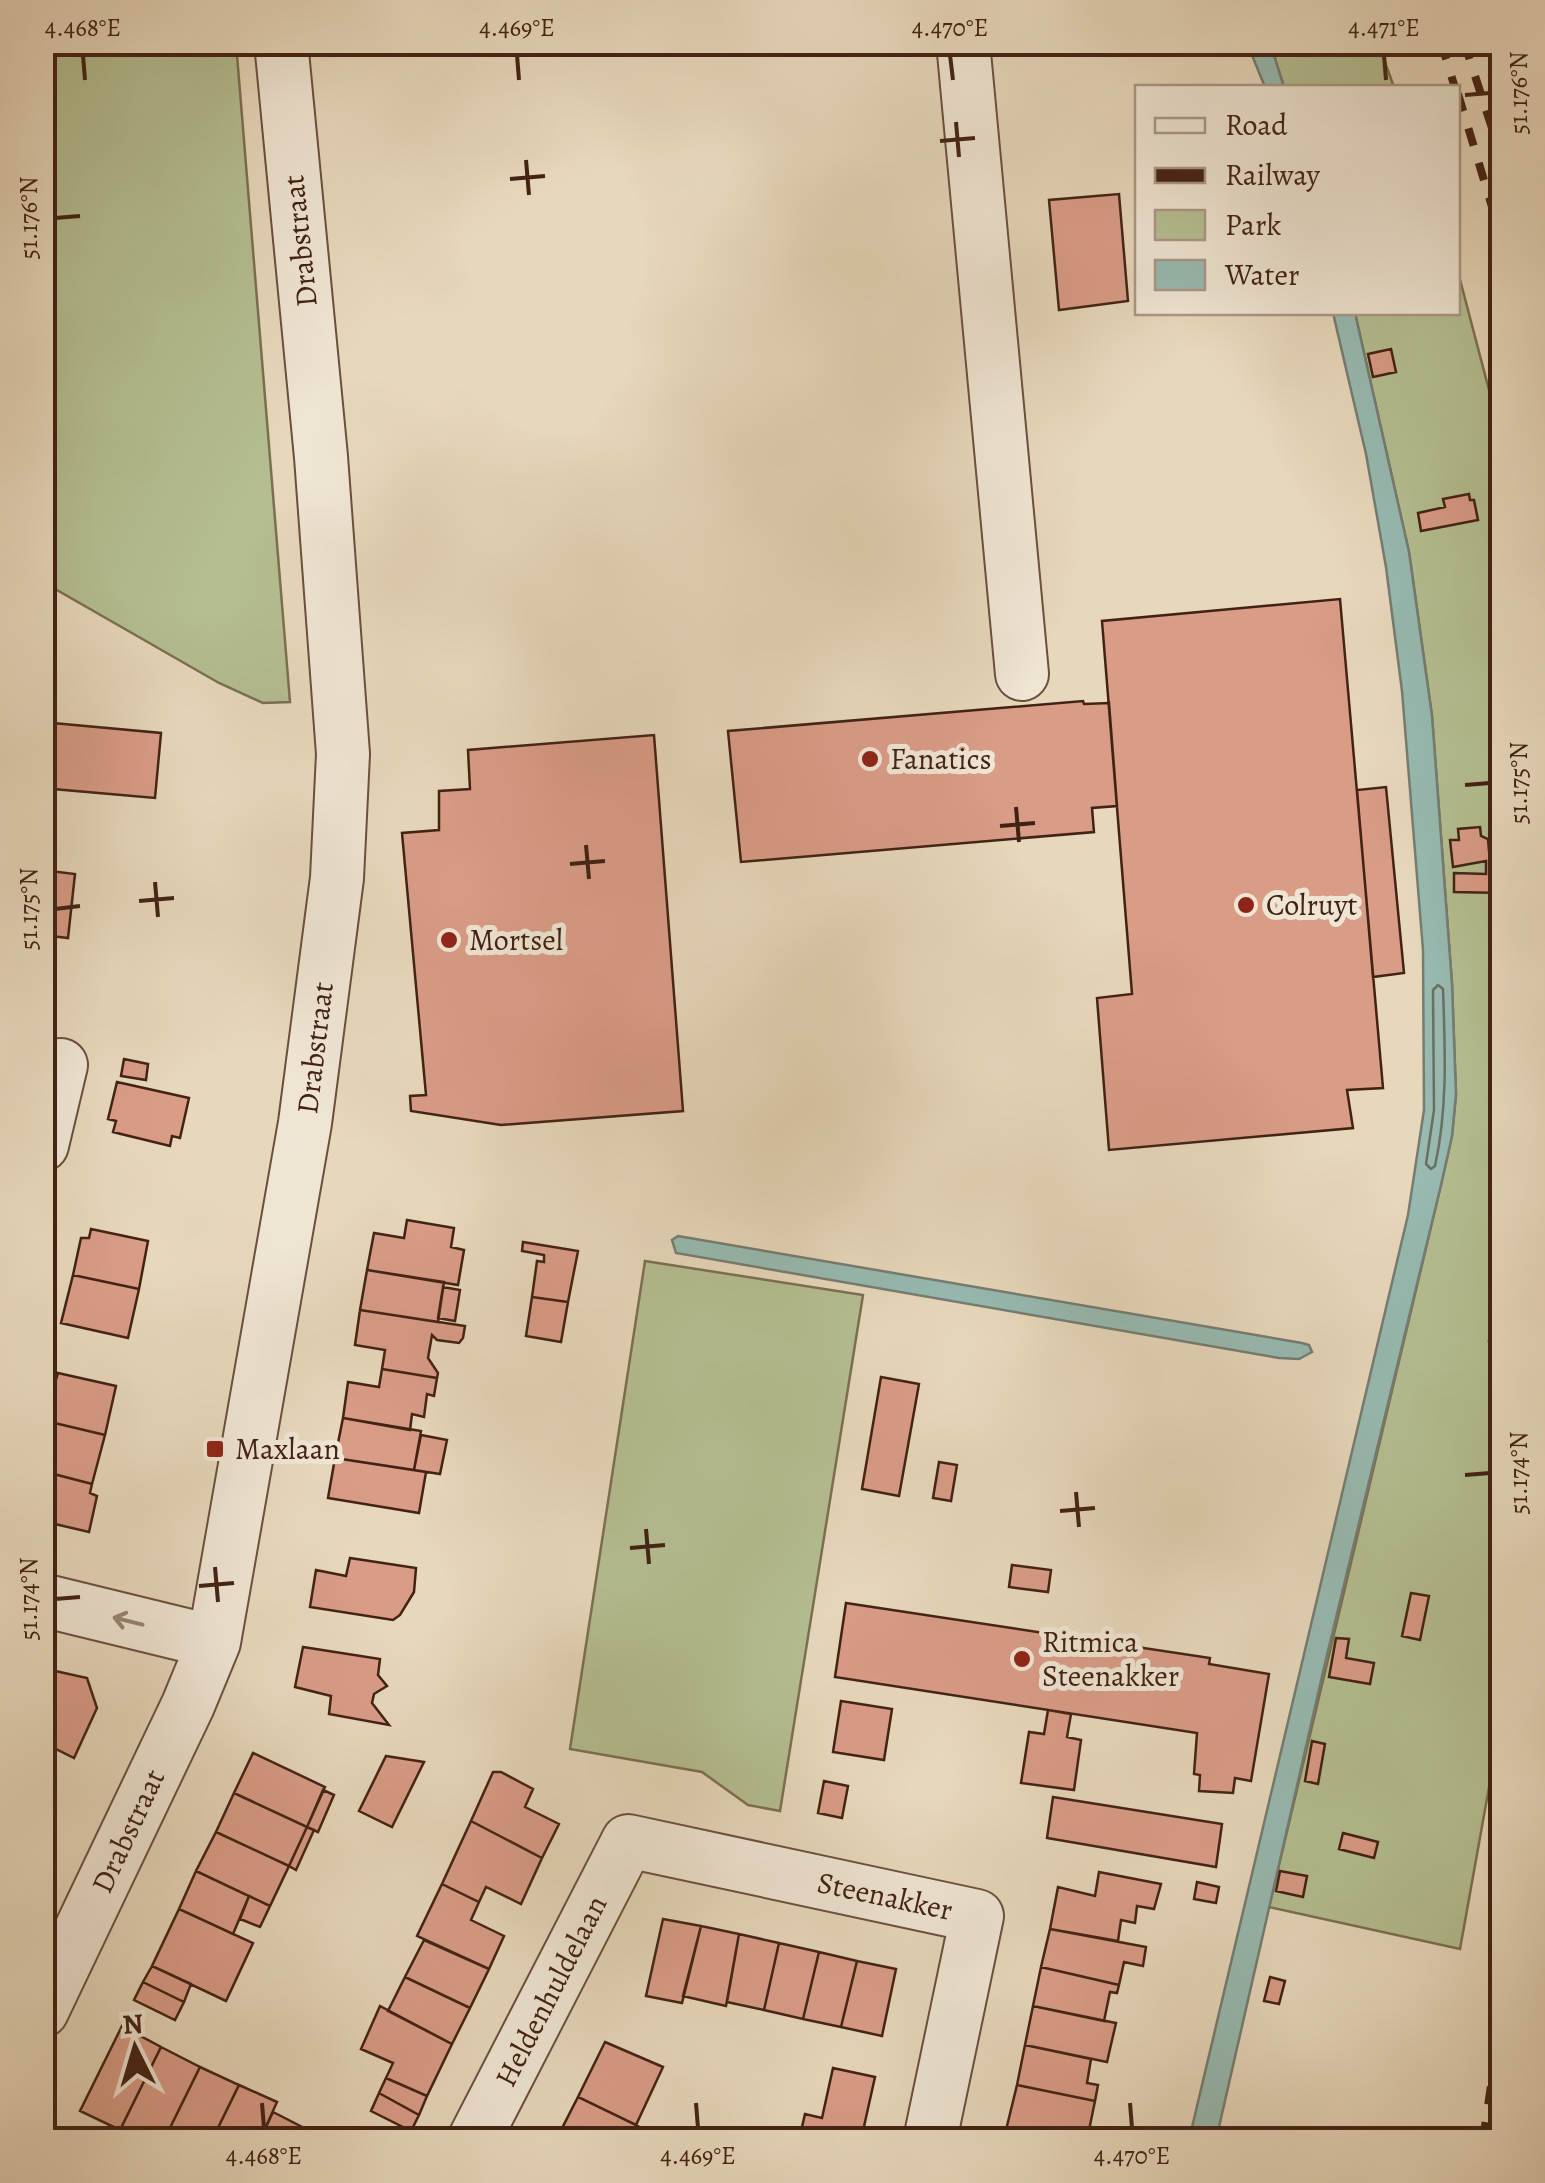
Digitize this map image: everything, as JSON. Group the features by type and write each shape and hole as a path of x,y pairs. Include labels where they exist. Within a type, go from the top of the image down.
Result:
{"street":[{"name":"Drabstraat","path":"42,2011 188,1705 214,1642 306,1123 336,878 343,754 322,458 281,42"},
{"path":"963,42 1022,674"},
{"path":"42,1145 61,1065"},
{"path":"42,1600 214,1642"},
{"name":"Heldenhuldelaan","path":"474,2140 628,1840"},
{"name":"Steenakker","path":"628,1840 977,1916 930,2140"}],"green space":[{"path":"43,42 236,43 290,702 263,703 219,683 43,582"},
{"path":"1270,43 1378,43 1393,85 1283,85"},
{"path":"1460,280 1494,409 1502,471 1502,1715 1460,1949 1269,1907 1452,1136 1456,1095 1452,984 1432,716 1409,552 1355,315 1460,315"},
{"path":"645,1261 863,1295 780,1811 748,1805 702,1772 570,1749"}],"water":[{"path":"1247,43 1270,43 1283,85 1264,85"},
{"path":"1333,315 1355,315 1409,552 1432,716 1452,984 1456,1094 1452,1136 1216,2140 1189,2140 1408,1215 1424,1110 1423,950 1402,691 1366,454"},
{"path":"678,1236 1302,1343 1309,1345 1312,1352 1299,1359 1279,1358 676,1253 672,1240"}],"building":[{"path":"1119,194 1128,301 1059,310 1049,200"},
{"path":"1391,349 1396,372 1373,377 1368,354"},
{"path":"1469,494 1478,520 1421,531 1418,513 1445,507 1443,499"},
{"name":"Colruyt","path":"1340,599 1383,1088 1347,1090 1353,1128 1109,1150 1097,998 1132,994 1102,621"},
{"path":"1083,701 1109,703 1117,806 1092,808 1094,832 741,862 728,731"},
{"path":"42,722 161,733 155,798 42,788"},
{"path":"654,735 683,1111 501,1125 411,1111 410,1096 426,1095 402,833 439,830 439,791 470,789 468,750"},
{"path":"1386,787 1404,973 1373,977 1357,790"},
{"path":"1480,827 1481,836 1488,839 1489,851 1502,851 1502,893 1454,892 1454,873 1486,874 1486,861 1453,867 1450,840 1459,840 1458,829"},
{"path":"42,870 75,874 68,938 42,935"},
{"path":"124,1059 148,1064 146,1080 121,1076"},
{"path":"117,1082 189,1098 180,1138 172,1136 170,1146 113,1132 116,1121 108,1119"},
{"path":"407,1220 454,1228 451,1247 464,1250 458,1285 367,1270 374,1233 404,1238"},
{"path":"91,1229 148,1241 139,1289 73,1275 81,1238 89,1238"},
{"path":"523,1242 578,1251 568,1302 532,1297 537,1261 544,1262 544,1255 522,1251"},
{"path":"367,1270 444,1282 438,1322 360,1310"},
{"path":"73,1275 139,1289 128,1338 61,1323"},
{"path":"443,1287 460,1290 455,1321 438,1318"},
{"path":"532,1297 568,1302 561,1342 526,1336"},
{"path":"360,1310 465,1326 463,1338 459,1343 437,1340 432,1335 428,1358 437,1378 382,1369 385,1350 355,1345"},
{"path":"1491,1329 1502,1331 1502,1344 1489,1341"},
{"path":"382,1369 437,1378 434,1396 427,1394 424,1417 412,1414 410,1430 343,1418 348,1382 379,1387"},
{"path":"58,1373 116,1386 105,1435 42,1420 47,1381 55,1383"},
{"path":"881,1377 919,1384 899,1496 862,1489"},
{"path":"343,1418 421,1431 414,1470 335,1458"},
{"path":"42,1420 105,1435 92,1484 42,1471"},
{"path":"421,1435 447,1440 440,1474 414,1470"},
{"path":"335,1458 426,1472 419,1513 328,1498"},
{"path":"939,1462 957,1465 951,1501 933,1498"},
{"path":"42,1471 92,1484 90,1493 97,1496 89,1532 42,1521"},
{"path":"350,1558 416,1568 414,1592 400,1615 393,1620 310,1607 316,1570 346,1576"},
{"path":"1012,1565 1051,1570 1048,1592 1009,1587"},
{"path":"1411,1593 1429,1596 1420,1640 1402,1636"},
{"path":"846,1603 1210,1658 1209,1664 1269,1674 1251,1781 1235,1778 1233,1793 1199,1791 1200,1775 1194,1774 1197,1733 835,1677"},
{"path":"1336,1638 1349,1639 1346,1658 1374,1663 1370,1684 1329,1677"},
{"path":"303,1647 380,1659 378,1675 387,1686 374,1694 372,1703 389,1725 329,1714 331,1696 295,1687"},
{"path":"42,1668 87,1678 97,1708 74,1758 42,1742"},
{"path":"841,1701 892,1709 884,1760 833,1752"},
{"path":"1048,1710 1071,1714 1067,1737 1081,1740 1074,1790 1021,1783 1029,1732 1044,1734"},
{"path":"1312,1741 1325,1744 1318,1784 1305,1781"},
{"path":"253,1753 325,1787 307,1827 234,1793"},
{"path":"386,1756 424,1762 392,1827 359,1811"},
{"path":"493,1772 501,1772 533,1789 525,1807 559,1824 542,1858 471,1821"},
{"path":"824,1781 848,1786 842,1818 818,1813"},
{"path":"323,1790 334,1795 318,1832 307,1827"},
{"path":"234,1793 307,1827 289,1866 216,1832"},
{"path":"1053,1797 1222,1824 1216,1867 1047,1838"},
{"path":"471,1821 542,1858 521,1904 486,1887 479,1902 442,1884"},
{"path":"307,1827 314,1830 296,1870 289,1866"},
{"path":"216,1832 289,1866 270,1906 196,1871"},
{"path":"1343,1833 1378,1842 1374,1858 1339,1849"},
{"path":"196,1871 249,1896 233,1934 179,1909"},
{"path":"1280,1871 1307,1876 1303,1897 1276,1891"},
{"path":"1099,1872 1161,1884 1154,1909 1137,1906 1135,1923 1121,1920 1118,1941 1050,1929 1058,1887 1095,1896"},
{"path":"1197,1882 1219,1887 1216,1903 1194,1899"},
{"path":"442,1884 479,1902 471,1920 504,1936 489,1969 417,1936"},
{"path":"249,1896 270,1906 260,1927 240,1919"},
{"path":"179,1909 253,1943 226,2001 152,1966"},
{"path":"663,1919 701,1926 682,2003 646,1996"},
{"path":"701,1926 739,1934 726,2006 683,1996"},
{"path":"1050,1929 1146,1947 1143,1966 1124,1962 1119,1985 1041,1967"},
{"path":"739,1934 779,1943 764,2010 727,2002"},
{"path":"424,1940 489,1969 470,2008 405,1977"},
{"path":"779,1943 819,1952 803,2019 764,2010"},
{"path":"819,1952 857,1961 841,2027 803,2019"},
{"path":"857,1961 896,1969 882,2036 841,2027"},
{"path":"152,1966 191,1984 184,2002 143,1982"},
{"path":"1041,1967 1119,1985 1117,1993 1110,1992 1104,2021 1033,2006"},
{"path":"405,1977 470,2008 452,2044 388,2011"},
{"path":"1270,1977 1285,1981 1279,2004 1264,2001"},
{"path":"143,1982 184,2002 175,2020 134,2000"},
{"path":"380,2006 452,2044 427,2096 386,2078 393,2063 361,2049"},
{"path":"1033,2006 1116,2023 1107,2062 1025,2045"},
{"path":"122,2026 161,2047 120,2130 80,2111"},
{"path":"605,2042 663,2067 636,2125 578,2097"},
{"path":"1025,2045 1091,2059 1087,2083 1098,2085 1095,2101 1017,2085"},
{"path":"161,2047 200,2067 164,2140 142,2140 120,2130"},
{"path":"200,2067 239,2085 212,2140 164,2140"},
{"path":"833,2068 875,2077 861,2140 799,2140 805,2114 822,2118"},
{"path":"386,2078 427,2096 419,2115 379,2093"},
{"path":"239,2085 277,2102 260,2140 212,2140"},
{"path":"1017,2085 1095,2101 1087,2140 1043,2140 1044,2135 1007,2126"},
{"path":"379,2093 419,2115 411,2131 371,2111"},
{"path":"578,2097 650,2132 646,2140 556,2140"},
{"path":"273,2112 312,2132 308,2140 260,2140"},
{"path":"333,2129 356,2140 328,2140"}],"railway":[{"path":"1441,42 1454,85"},
{"path":"1464,42 1502,159"},
{"path":"1460,101 1502,240"},
{"path":"1483,2140 1502,2011"}],"place":[{"name":"Fanatics","path":"870,759"},
{"name":"Colruyt","path":"1246,905"},
{"name":"Mortsel","path":"449,940"},
{"name":"Maxlaan","path":"215,1449"},
{"name":"Ritmica Steenakker","path":"1022,1659"}]}
